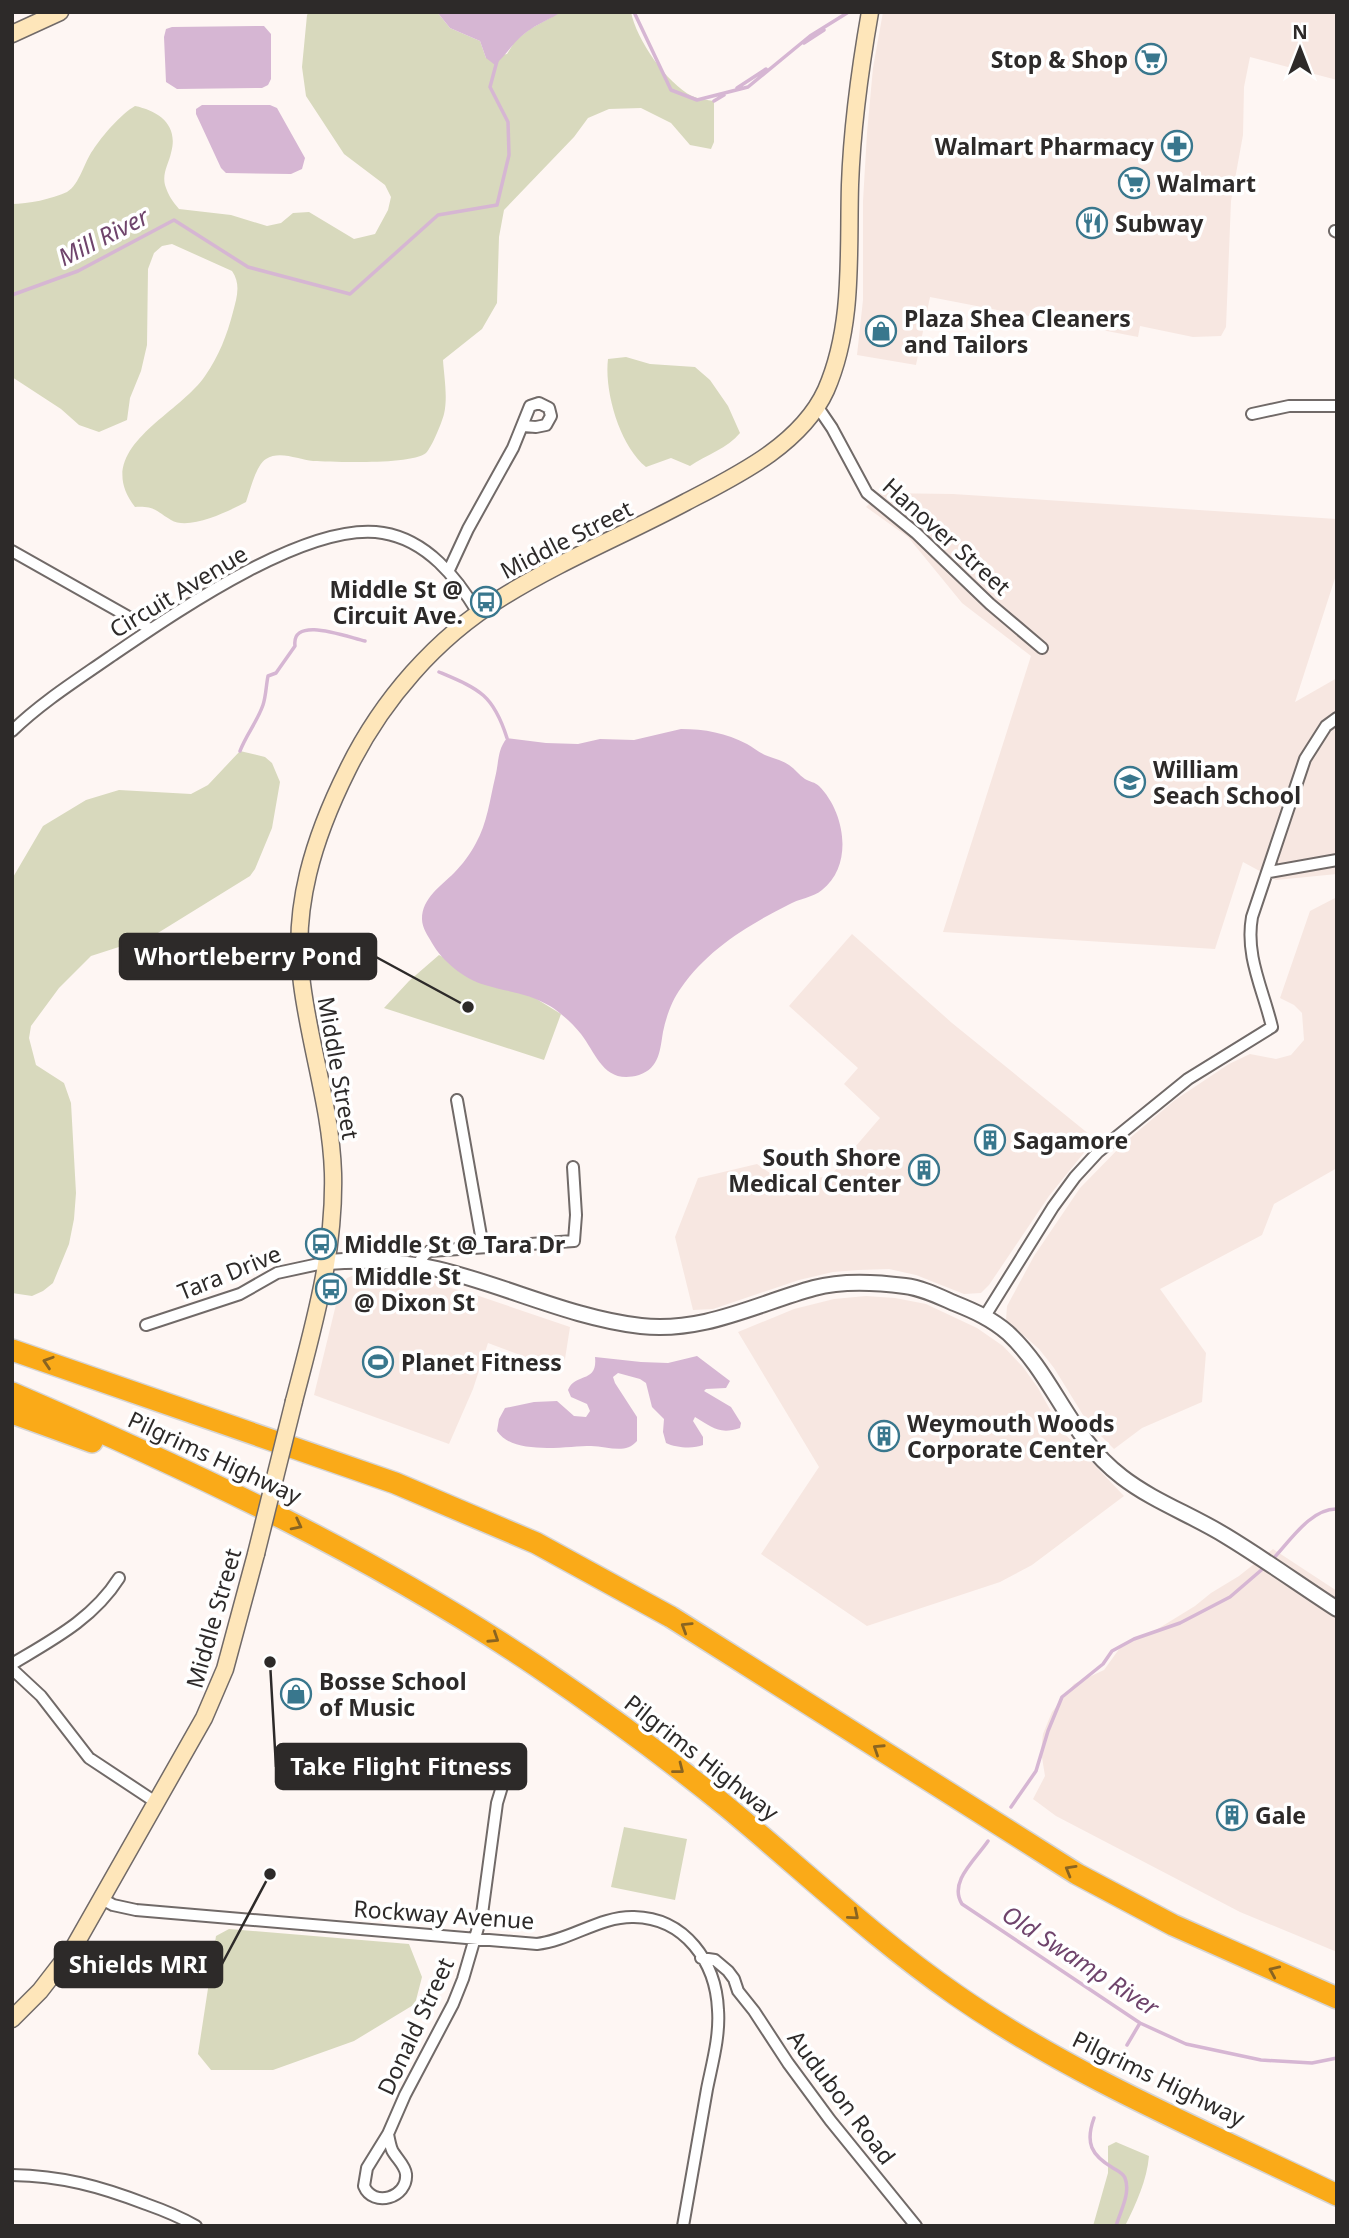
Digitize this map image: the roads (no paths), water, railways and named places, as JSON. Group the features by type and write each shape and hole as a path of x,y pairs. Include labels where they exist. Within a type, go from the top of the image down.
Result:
{"highway":[{"name":"Pilgrims Highway","path":"12,1350 395,1483 536,1543 671,1617 1020,1840 1096,1885 1193,1935 1337,1998"},
{"name":"Pilgrims Highway","path":"12,1393 125,1442 241,1497 402,1581 574,1691 694,1781 906,1958 993,2020 1097,2079 1337,2195"},
{"path":"12,1413 241,1497"}],"main road":[{"path":"12,34 60,12"},
{"name":"Middle Street","path":"12,2019 57,1971 102,1899 217,1693 256,1554 328,1262 333,1193 331,1145 299,961 301,913 310,863 331,805 355,756 377,720 427,658 478,613 556,566 658,517 760,461 783,443 817,406 832,376 842,343 847,298 850,181 870,12"}],"street":[{"name":"Hanover Street","path":"817,406 832,428 867,494 916,533 990,604 1042,648"},
{"path":"1252,414 1289,407 1337,407"},
{"path":"449,570 523,426"},
{"name":"Circuit Avenue","path":"12,731 48,700 150,629 247,571 317,542 339,536 372,531 412,543 449,570 478,613"},
{"path":"12,551 150,629"},
{"path":"985,1316 1053,1207 1098,1152 1188,1079 1272,1027 1249,945 1252,917 1305,760 1326,726 1337,718"},
{"path":"1269,872 1337,860"},
{"path":"457,1100 483,1247"},
{"path":"417,1265 430,1251 574,1241 576,1216 573,1167"},
{"path":"328,1262 355,1260 417,1265 605,1319 644,1326 705,1323 816,1287 859,1282 908,1286 934,1294 985,1316 1009,1334 1048,1383 1076,1430 1106,1464 1142,1490 1206,1524 1337,1609"},
{"name":"Tara Drive","path":"146,1325 240,1294 277,1273 328,1262"},
{"path":"119,1578 100,1604 84,1618 12,1667 41,1696 89,1758 157,1803"},
{"name":"Donald Street","path":"388,2134 393,2152 404,2168 405,2182 397,2194 376,2198 366,2191 364,2175 388,2134 458,1992 475,1940 482,1914 496,1803 506,1770"},
{"name":"Rockway Avenue","path":"102,1899 113,1905 136,1910 537,1944 550,1942 602,1922 634,1917 671,1925 686,1937 701,1958 716,1995 719,2014 683,2226"},
{"name":"Audubon Road","path":"701,1958 715,1960 734,1979 738,1991 830,2120 916,2226"},
{"path":"716,1995 738,1991"},
{"path":"12,2175 56,2177 105,2188 183,2218 196,2226"}],"waterway":[{"name":"Mill River","path":"634,12 671,90 697,100 748,87 810,36 847,13"},
{"name":"Mill River","path":"804,43 824,30"},
{"name":"Mill River","path":"12,295 78,271 174,220 248,267 350,294 438,215 497,205 509,155 508,122 490,87 497,61"},
{"path":"737,88 766,69"},
{"name":"Mill River","path":"714,101 724,95"},
{"path":"240,751 263,705 268,676 276,673 295,646 296,637 302,632 322,630 365,641"},
{"path":"439,672 465,683 483,695 496,712 507,738"},
{"name":"Old Swamp River","path":"1271,1561 1309,1521 1327,1510 1337,1509"},
{"name":"Old Swamp River","path":"1011,1807 1036,1771 1062,1697 1103,1664 1112,1651 1134,1639 1180,1623 1230,1597 1266,1566"},
{"name":"Old Swamp River","path":"988,1841 961,1879 958,1887 962,1904 1140,2023 1186,2044 1261,2060 1312,2063 1337,2058"},
{"path":"1127,2045 1140,2023"},
{"path":"1094,2118 1090,2135 1092,2148 1099,2158 1125,2178 1126,2196 1116,2226"}],"place":[{"name":"Stop & Shop","path":"1151,59"},
{"name":"Walmart Pharmacy","path":"1177,146"},
{"name":"Walmart","path":"1134,183"},
{"name":"Subway","path":"1092,223"},
{"name":"Plaza Shea Cleaners and Tailors","path":"881,331"},
{"name":"Middle St @ Circuit Ave.","path":"486,602"},
{"name":"William Seach School","path":"1130,782"},
{"name":"Whortleberry Pond","path":"468,1007"},
{"name":"Sagamore","path":"990,1140"},
{"name":"South Shore Medical Center","path":"924,1170"},
{"name":"Middle St @ Tara Dr","path":"321,1244"},
{"name":"Middle St @ Dixon St","path":"331,1289"},
{"name":"Planet Fitness","path":"378,1362"},
{"name":"Weymouth Woods Corporate Center","path":"884,1436"},
{"name":"Take Flight Fitness","path":"270,1662"},
{"name":"Bosse School of Music","path":"296,1694"},
{"name":"Gale","path":"1232,1815"},
{"name":"Shields MRI","path":"270,1874"}]}
